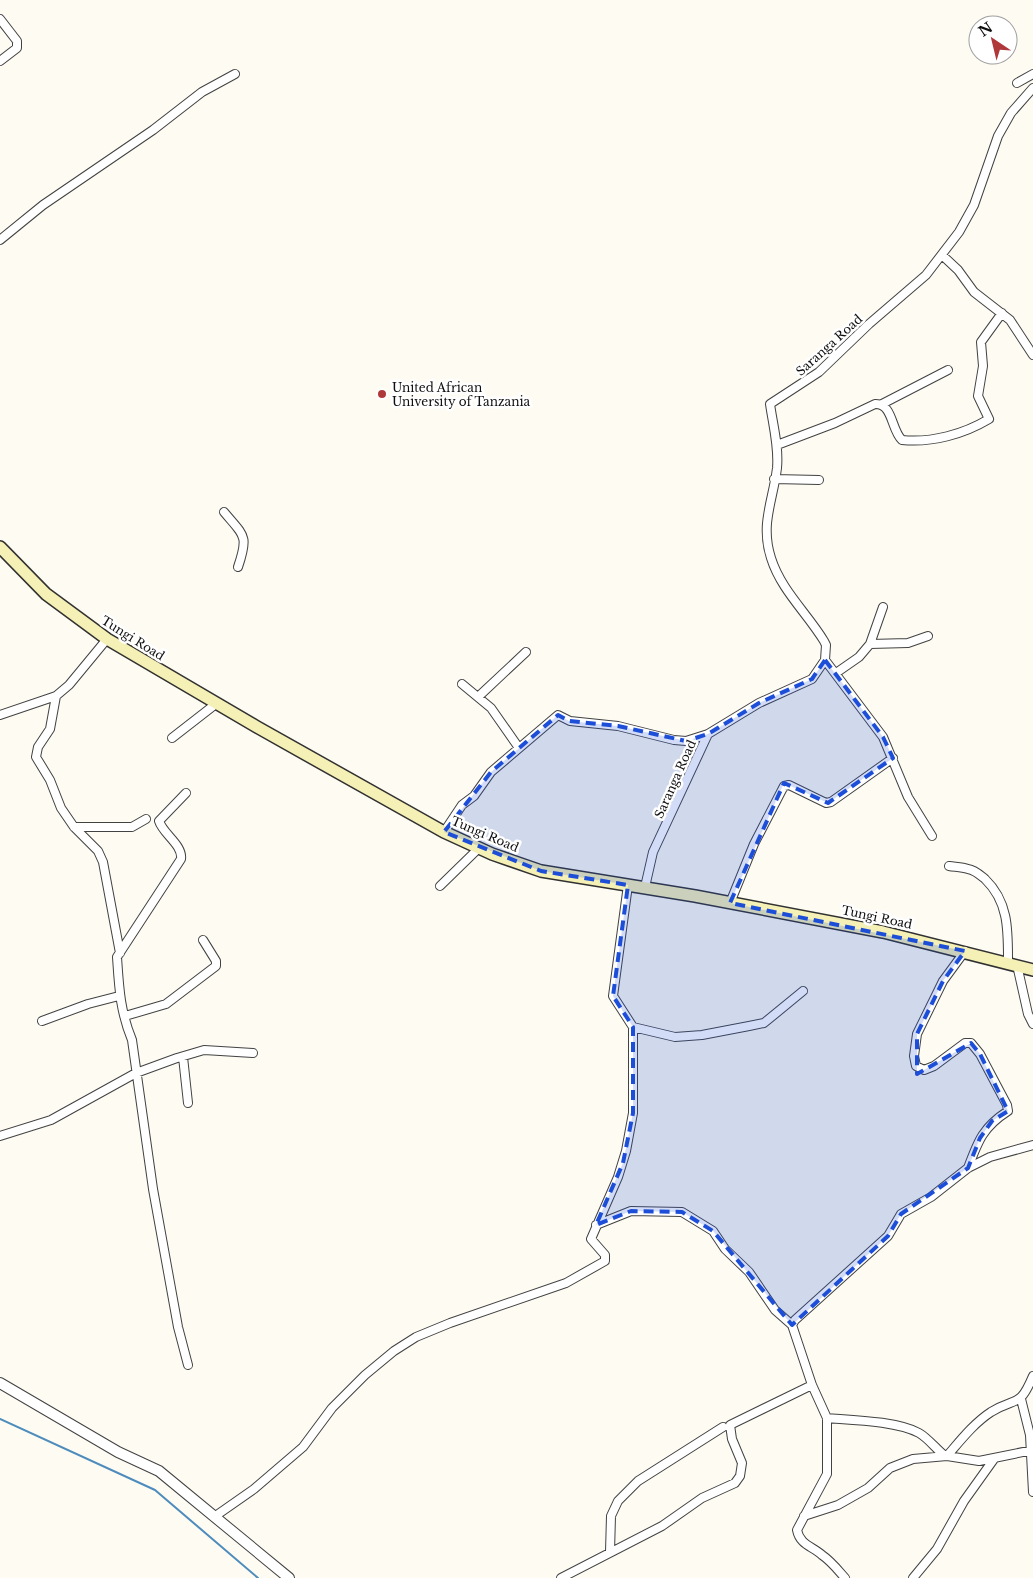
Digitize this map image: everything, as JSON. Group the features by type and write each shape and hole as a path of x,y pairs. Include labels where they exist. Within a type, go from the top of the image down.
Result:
{"main road":[{"name":"Tungi Road","path":"0,547 46,594 107,639 444,832 479,848 541,871 645,887 883,932 965,951 1033,970"}],"street":[{"path":"0,19 17,41 17,48 0,61"},
{"path":"0,240 43,205 153,130 202,92 235,74"},
{"path":"1017,83 1033,74"},
{"name":"Saranga Road","path":"645,887 653,852 708,734 759,703 812,679 825,660 826,645 824,641 794,601 770,558 766,516 774,479 777,445 770,404 819,372 870,324 914,287 942,255 974,205 998,136 1011,113 1033,88"},
{"path":"942,255 954,265 974,292 1010,320 1033,355"},
{"path":"882,404 887,409 893,427 902,440 912,441 960,433 989,419 978,396 984,366 981,342 1002,312"},
{"path":"777,445 835,423 871,404 882,404 948,370"},
{"path":"774,479 820,480"},
{"path":"224,512 244,535 245,546 238,566"},
{"path":"836,673 859,656 870,644 883,607"},
{"path":"870,644 908,643 928,636"},
{"path":"0,715 56,696 69,685 107,639"},
{"path":"478,697 526,652"},
{"path":"825,660 883,737 908,797 932,836"},
{"path":"462,684 491,708 519,748"},
{"path":"56,696 50,729 38,747 36,757 50,780 60,806 74,827 93,845 104,862 120,953"},
{"path":"172,738 217,703"},
{"path":"444,832 462,805 474,796 486,778 558,715 570,721 618,726 674,740 686,741 708,734"},
{"path":"730,903 754,844 784,786 788,785 826,803 831,802 893,758"},
{"path":"186,793 159,821 161,827 180,852 181,859 117,956 119,996 126,1025 132,1040 153,1189 178,1327 188,1365"},
{"path":"74,827 132,827 146,819"},
{"path":"440,886 479,848"},
{"path":"949,866 968,869 977,873 998,894 1005,911 1012,964 1033,1024"},
{"path":"214,1516 254,1489 303,1447 332,1408 365,1375 394,1351 416,1337 468,1316 566,1283 605,1261 606,1254 591,1240 618,1177 626,1151 632,1113 633,1027 613,996 622,934 621,919 628,884"},
{"path":"125,1016 166,1004 216,966 216,961 203,940"},
{"path":"965,951 943,981 917,1034 914,1056 916,1066 924,1070 934,1066 966,1043 971,1043 980,1054 1007,1105 1008,1111 992,1121 980,1138 968,1168"},
{"path":"633,1027 675,1037 702,1035 749,1026 764,1022 784,1009 803,991"},
{"path":"42,1021 88,1004 119,996"},
{"path":"0,1136 52,1120 136,1073 204,1050 253,1053"},
{"path":"183,1057 188,1103"},
{"path":"792,1325 795,1320 888,1236 901,1214 931,1197 968,1168 990,1157 1033,1145"},
{"path":"596,1225 630,1211 682,1212 713,1231 726,1249 749,1272 775,1310 792,1325 812,1385 827,1418 827,1474 797,1530 798,1537 802,1543 822,1554 845,1578"},
{"path":"946,1456 962,1438 991,1412 1021,1399 1033,1376"},
{"path":"0,1383 118,1452 159,1472 289,1578"},
{"path":"561,1578 662,1526 702,1498 735,1482 740,1476 742,1463 732,1439 730,1425 812,1385"},
{"path":"1021,1399 1032,1450 1033,1492"},
{"path":"827,1418 866,1421 912,1430 921,1434 946,1456"},
{"path":"610,1552 611,1516 618,1501 638,1481 722,1427"},
{"path":"804,1516 838,1505 857,1495 899,1463 913,1459 946,1456 980,1461 994,1459 1008,1453 1032,1450"},
{"path":"913,1578 942,1542 964,1500 994,1459"}],"highlighted area":[{"path":"825,660 883,737 893,758 828,803 784,783 730,903 965,951 943,981 917,1034 917,1074 971,1043 980,1054 1008,1111 992,1121 980,1138 968,1168 901,1214 888,1236 792,1325 713,1231 682,1212 631,1211 596,1225 623,1163 633,1113 633,1027 613,996 628,885 541,871 444,832 491,772 558,715 569,721 618,726 686,741 708,734 759,703 812,679"}],"waterway":[{"path":"0,1419 155,1490 258,1578"}],"place":[{"name":"United African University of Tanzania","path":"382,394"}]}
